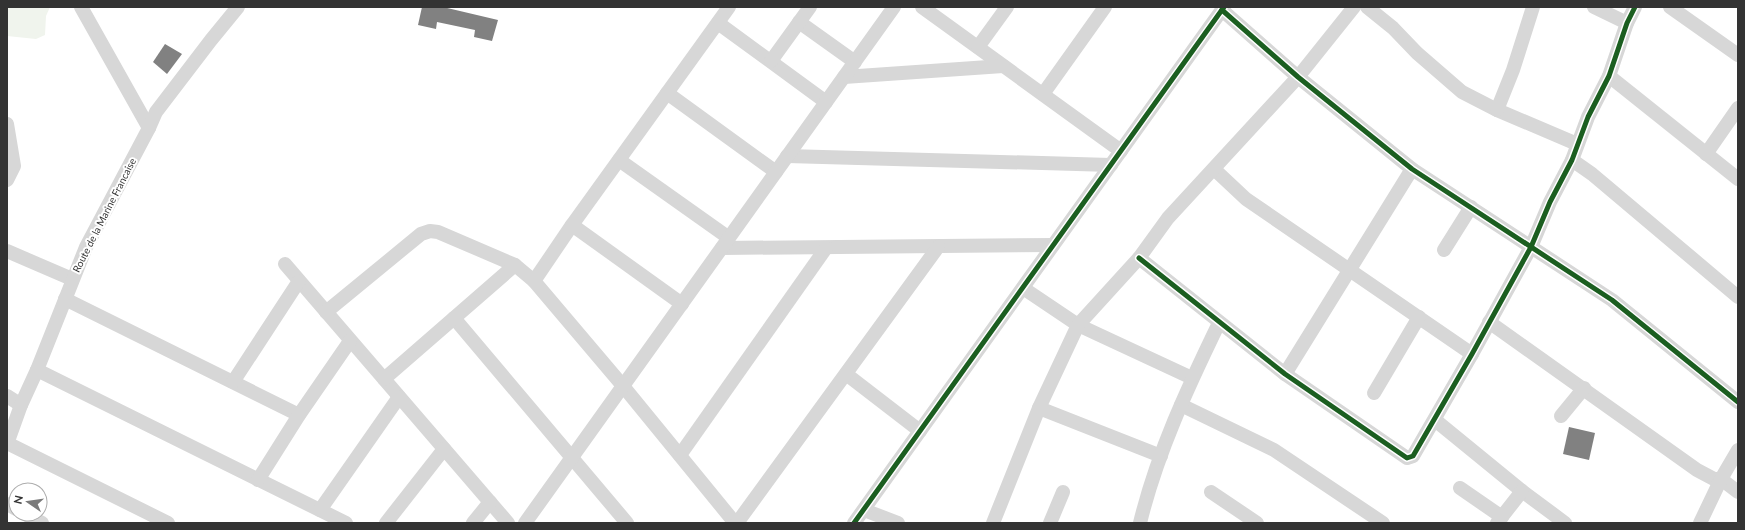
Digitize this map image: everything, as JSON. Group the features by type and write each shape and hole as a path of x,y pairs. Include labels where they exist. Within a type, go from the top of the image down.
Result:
{"street":[{"path":"81,7 149,128"},
{"name":"Route de la Marine Francaise","path":"7,444 21,405 38,370 72,279 100,219 149,128 156,112 210,40 238,7"},
{"path":"534,282 572,225 729,7"},
{"path":"771,62 810,7"},
{"path":"526,523 894,7"},
{"path":"922,7 1122,150"},
{"path":"978,47 1007,7"},
{"path":"1043,94 1105,7"},
{"path":"993,523 1038,408 1078,326 1139,258 1168,218 1298,77 1354,7"},
{"path":"1366,7 1393,28 1417,53 1462,92 1497,110 1577,144"},
{"path":"1497,110 1513,70 1533,7"},
{"path":"1594,7 1627,24"},
{"path":"1139,258 1285,374 1407,458 1413,456 1435,420 1531,247 1550,202 1572,160 1577,144 1609,76 1627,24 1635,7"},
{"path":"1670,7 1738,55"},
{"path":"854,523 1223,8 1298,77 1412,168 1612,300 1738,402"},
{"path":"799,22 855,62"},
{"path":"718,23 826,102"},
{"path":"844,76 1003,66"},
{"path":"1609,76 1738,179"},
{"path":"667,93 776,172"},
{"path":"1706,154 1738,108"},
{"path":"7,124 14,166 7,180"},
{"path":"788,156 1111,165"},
{"path":"620,160 725,243 826,248 1053,245"},
{"path":"1572,160 1592,174 1738,297"},
{"path":"1285,374 1412,168"},
{"path":"1214,169 1246,199 1472,354"},
{"path":"1444,250 1471,206"},
{"path":"572,225 682,304"},
{"path":"326,312 421,234 430,231 438,232 515,265 534,282 624,386 736,523 938,247"},
{"path":"680,455 826,248"},
{"path":"7,251 72,279"},
{"path":"285,264 508,523"},
{"path":"384,379 515,265"},
{"path":"233,382 299,281"},
{"path":"1023,288 1078,326 1192,378"},
{"path":"65,299 299,415"},
{"path":"1374,393 1419,317"},
{"path":"454,318 627,523"},
{"path":"1489,322 1584,388 1697,470 1714,479 1721,479 1738,492"},
{"path":"1140,523 1161,456 1181,405 1192,378 1219,323"},
{"path":"258,480 299,415 350,341"},
{"path":"38,370 346,523"},
{"path":"846,374 920,431"},
{"path":"1561,416 1584,388"},
{"path":"7,396 21,405"},
{"path":"320,510 399,397"},
{"path":"1181,405 1274,450 1383,523"},
{"path":"1038,408 1161,456"},
{"path":"1435,420 1522,491 1565,523"},
{"path":"7,444 168,523"},
{"path":"386,523 444,449"},
{"path":"1700,523 1721,479 1738,450"},
{"path":"1460,488 1500,520 1522,491"},
{"path":"1050,523 1063,492"},
{"path":"1211,492 1257,523"},
{"path":"473,523 490,502"},
{"path":"864,510 898,523"}],"shaded area":[{"path":"7,7 50,7 46,16 45,35 36,39 7,36"}],"building":[{"path":"422,7 443,7 498,20 492,41 474,37 475,30 437,22 436,29 418,25"},
{"path":"165,44 182,54 167,74 153,62"},
{"path":"1569,427 1595,433 1589,460 1563,454"}],"cycle path":[{"path":"854,523 1224,7"},
{"path":"1139,258 1285,374 1407,458 1413,456 1472,354 1531,247 1550,202 1572,160 1588,117 1609,76 1627,23 1635,7"},
{"path":"1222,10 1298,77 1412,169 1612,300 1738,402"}]}
